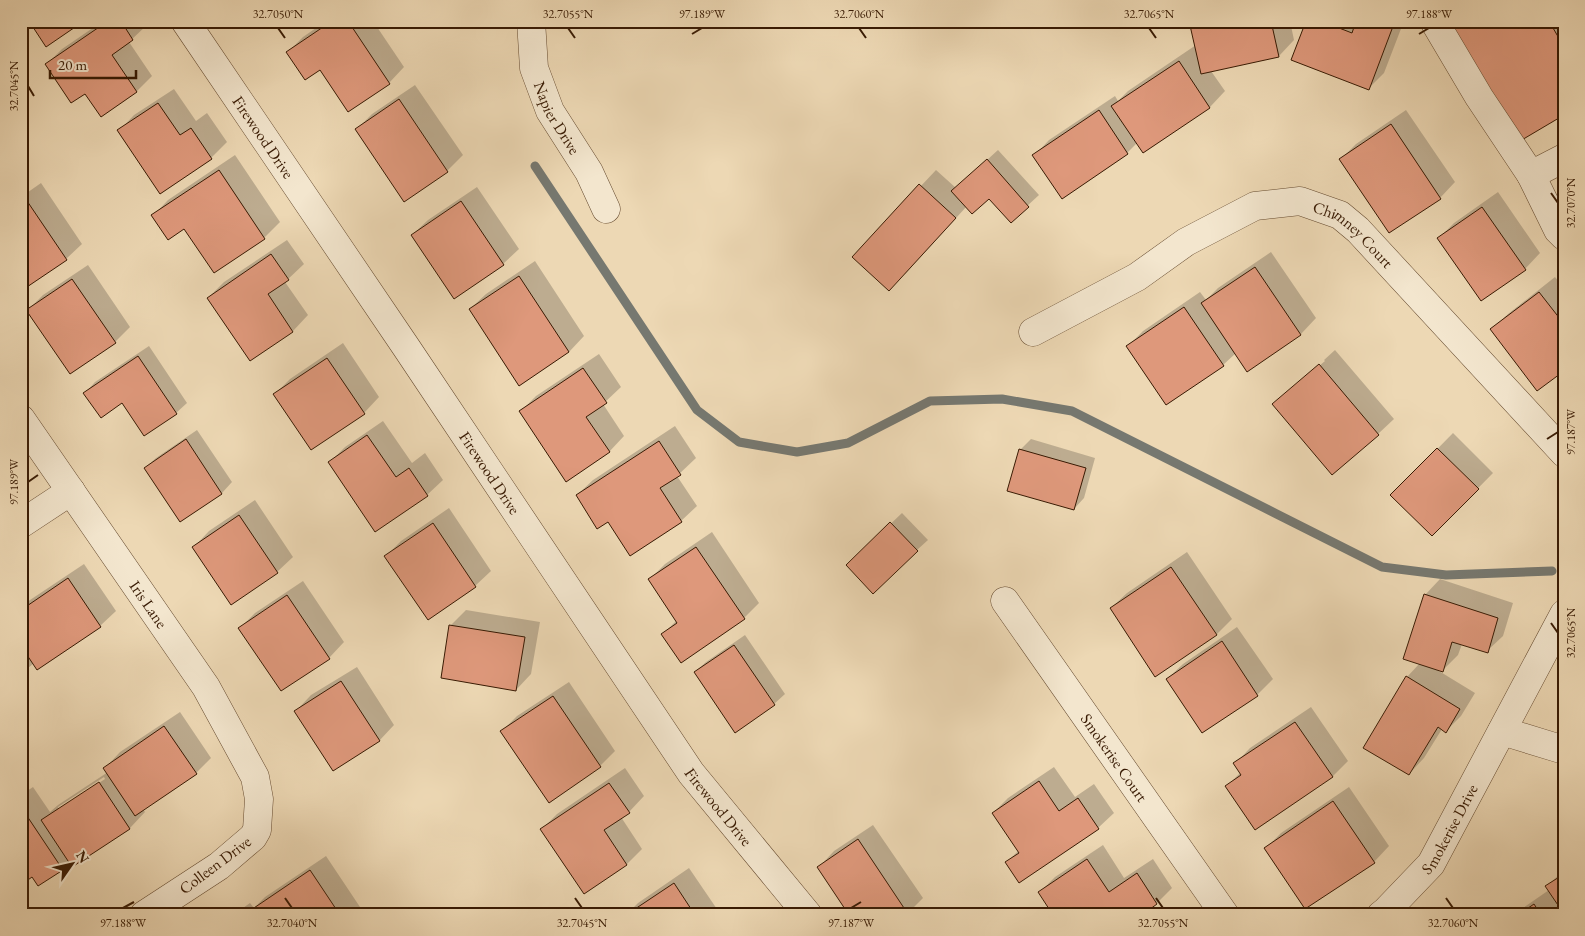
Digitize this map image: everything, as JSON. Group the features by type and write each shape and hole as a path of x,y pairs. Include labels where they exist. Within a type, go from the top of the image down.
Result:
{"street":[{"name":"Firewood Drive","path":"185,21 412,355 691,773 808,915"},
{"name":"Napier Drive","path":"531,21 534,68 550,111 589,172 606,209"},
{"path":"1434,21 1479,97 1531,175 1558,230 1564,236"},
{"path":"1531,175 1564,158"},
{"name":"Chimney Court","path":"1033,332 1137,277 1186,242 1255,206 1300,202 1340,214 1358,230 1564,453"},
{"name":"Iris Lane","path":"21,419 206,687 255,777 259,799"},
{"path":"21,524 72,491"},
{"name":"Smokerise Court","path":"1005,602 1225,915"},
{"name":"Smokerise Drive","path":"1380,915 1431,864 1564,614"},
{"path":"1502,731 1564,750"},
{"name":"Colleen Drive","path":"144,915 219,866 253,837 257,830 259,799"}],"building":[{"path":"29,21 84,21 46,47"},
{"path":"108,21 121,21 133,40 112,55 137,92 101,117 85,94 71,103 45,64"},
{"path":"332,21 348,21 390,84 348,112 320,70 305,80 286,52"},
{"path":"1189,21 1271,21 1279,57 1201,74"},
{"path":"1306,21 1321,21 1352,33 1356,21 1395,21 1369,90 1291,60"},
{"path":"1443,21 1549,21 1564,47 1564,115 1515,144"},
{"path":"1179,61 1210,108 1143,153 1111,106"},
{"path":"399,99 448,172 404,202 355,129"},
{"path":"158,103 180,135 191,128 212,159 160,194 117,130"},
{"path":"1099,110 1128,154 1062,199 1032,155"},
{"path":"1391,124 1441,199 1389,233 1339,159"},
{"path":"987,159 1029,207 1011,223 989,199 972,214 951,191"},
{"path":"219,170 265,239 214,273 184,229 168,240 151,215"},
{"path":"919,184 956,218 889,291 852,257"},
{"path":"25,198 67,260 21,291 21,201"},
{"path":"461,201 504,265 454,299 411,235"},
{"path":"1482,207 1526,270 1481,301 1437,238"},
{"path":"271,254 289,280 268,294 293,332 250,361 207,298"},
{"path":"1255,267 1301,335 1247,372 1201,303"},
{"path":"519,276 569,352 519,386 469,309"},
{"path":"72,279 116,343 70,374 26,310"},
{"path":"1539,292 1564,324 1564,371 1537,391 1490,329"},
{"path":"1184,307 1224,366 1166,405 1126,346"},
{"path":"138,356 177,414 144,436 122,403 101,418 83,393"},
{"path":"327,358 365,414 311,450 273,394"},
{"path":"1319,364 1379,435 1332,475 1272,404"},
{"path":"583,368 607,403 586,417 610,452 566,482 519,411"},
{"path":"367,435 396,477 409,468 428,496 375,532 328,462"},
{"path":"186,439 222,494 180,522 144,468"},
{"path":"659,441 681,475 660,488 682,522 630,556 608,522 597,529 576,495"},
{"path":"1437,448 1479,489 1432,536 1390,495"},
{"path":"1019,449 1086,468 1074,510 1007,491"},
{"path":"239,515 278,573 231,605 192,547"},
{"path":"890,522 918,551 873,594 846,565"},
{"path":"433,523 476,587 428,620 384,556"},
{"path":"696,547 745,619 681,663 661,634 677,623 648,579"},
{"path":"1171,567 1217,635 1155,677 1110,608"},
{"path":"68,578 101,627 37,670 21,646 21,610"},
{"path":"1424,594 1498,618 1488,653 1452,642 1443,672 1403,659"},
{"path":"287,595 330,659 281,691 238,628"},
{"path":"449,625 525,637 516,691 441,678"},
{"path":"1222,641 1258,696 1202,733 1166,679"},
{"path":"734,645 775,705 735,733 694,672"},
{"path":"1406,676 1460,709 1446,733 1438,727 1409,775 1363,748"},
{"path":"341,681 380,741 333,771 294,711"},
{"path":"553,696 601,767 549,803 500,731"},
{"path":"1295,722 1333,777 1255,830 1225,786 1241,775 1233,763"},
{"path":"164,726 197,774 135,816 103,768"},
{"path":"1039,781 1059,811 1078,798 1099,829 1019,883 1005,862 1019,853 992,813"},
{"path":"99,782 130,829 72,867 41,820"},
{"path":"609,783 630,813 604,830 627,865 584,894 540,829"},
{"path":"1333,801 1375,863 1305,909 1264,848"},
{"path":"21,807 63,870 38,886 32,877 21,885"},
{"path":"858,839 908,915 849,915 817,867"},
{"path":"1087,859 1109,892 1137,873 1157,904 1142,915 1053,915 1038,892"},
{"path":"310,870 340,915 249,915 248,912"},
{"path":"1564,874 1564,914 1545,886"},
{"path":"674,883 695,915 626,915"},
{"path":"1534,904 1541,915 1518,915"}],"waterway":[{"path":"535,166 697,410 739,442 797,452 848,443 930,401 1002,399 1072,411 1382,567 1446,575 1552,571"}]}
